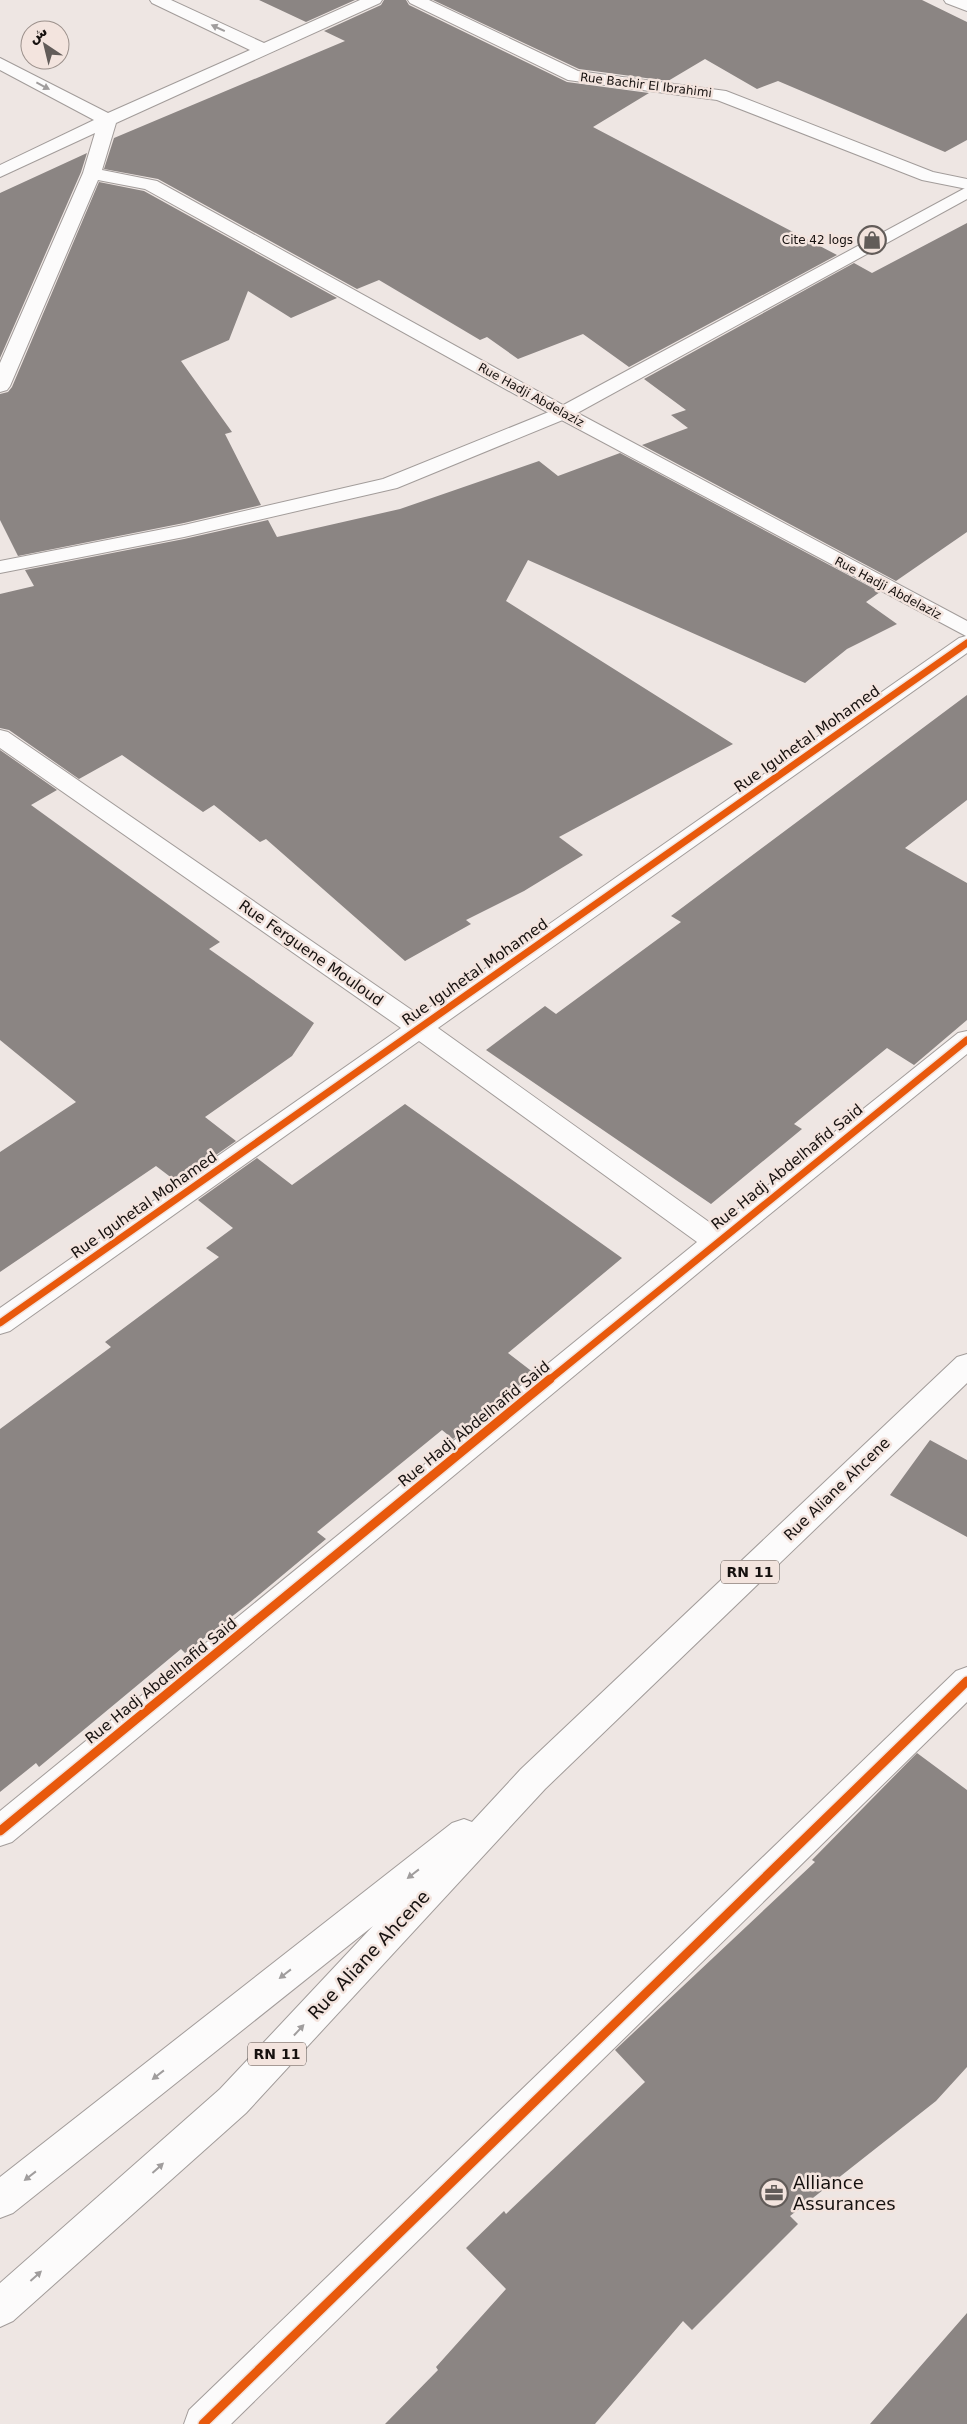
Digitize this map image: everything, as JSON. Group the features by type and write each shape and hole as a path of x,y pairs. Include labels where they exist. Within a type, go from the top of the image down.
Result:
{"street":[{"path":"158,0 262,49"},
{"path":"0,172 262,49 374,0"},
{"name":"Rue Bachir El Ibrahimi","path":"416,0 574,76 720,95 928,176 967,184"},
{"path":"952,0 967,6"},
{"path":"0,63 108,120"},
{"path":"0,386 92,173 108,120"},
{"name":"Rue Hadji Abdelaziz","path":"92,173 151,185 563,413 967,630"},
{"path":"0,566 184,531 390,484 563,413 967,192"},
{"name":"Rue Iguhetal Mohamed","path":"0,1323 967,644"},
{"name":"Rue Ferguene Mouloud","path":"0,737 419,1028 717,1242"},
{"name":"Rue Hadj Abdelhafid Said","path":"0,1831 717,1242 967,1040"},
{"name":"Rue Aliane Ahcene","path":"0,2308 233,2101 533,1778 967,1365"},
{"path":"203,2424 967,1681"},
{"name":"Rue Aliane Ahcene","path":"0,2200 533,1778"}],"building":[{"path":"259,0 355,0 306,22"},
{"path":"384,0 406,0 409,5 567,82 649,93 593,127 837,255 629,367 583,334 518,359 487,337 480,340 379,280 357,289 158,179 104,169 114,138 345,41 324,31 381,5"},
{"path":"433,0 922,0 967,22 967,140 945,152 778,81 757,89 705,59 668,81 579,69"},
{"path":"87,153 81,172 0,358 0,193"},
{"path":"99,182 144,191 337,298 291,318 248,291 229,340 181,361 232,432 225,434 261,505 184,523 18,556 0,520 0,394 8,392 12,387"},
{"path":"967,223 967,532 896,581 642,445 688,428 671,415 686,410 644,379 854,263 872,273"},
{"path":"620,453 880,592 866,602 897,624 847,649 805,683 528,560 506,601 733,744 559,837 583,855 524,891 466,920 471,924 405,961 266,839 260,842 214,805 203,812 122,755 79,779 9,730 0,728 0,594 34,586 25,570 184,539 268,520 277,537 400,509 539,461 558,476"},
{"path":"967,695 967,800 905,848 967,883 967,1020 914,1065 887,1048 794,1124 802,1129 711,1204 486,1050 545,1006 556,1014 681,922 671,916"},
{"path":"0,750 57,790 31,805 220,942 209,949 314,1023 292,1056 205,1117 236,1141 177,1182 156,1166 0,1272 0,1152 76,1102 0,1040"},
{"path":"405,1104 622,1258 508,1353 534,1373 453,1439 442,1430 317,1532 326,1539 248,1604 185,1653 181,1649 39,1767 36,1763 0,1792 0,1429 111,1347 105,1342 219,1257 206,1248 233,1228 198,1200 257,1158 292,1185"},
{"path":"930,1440 967,1460 967,1537 890,1495"},
{"path":"917,1753 967,1790 967,2067 936,2101 790,2216 798,2224 692,2330 683,2321 595,2424 385,2424 438,2370 436,2367 506,2289 466,2248 504,2211 506,2214 645,2082 615,2050 815,1862 812,1860"},
{"path":"967,2313 967,2424 870,2424"}],"cycle path":[{"path":"0,1323 967,643"},
{"path":"0,1831 717,1242 967,1040"},
{"path":"203,2424 967,1681"}],"place":[{"name":"Cite 42 logs","path":"872,240"},
{"name":"Alliance Assurances","path":"774,2193"}]}
